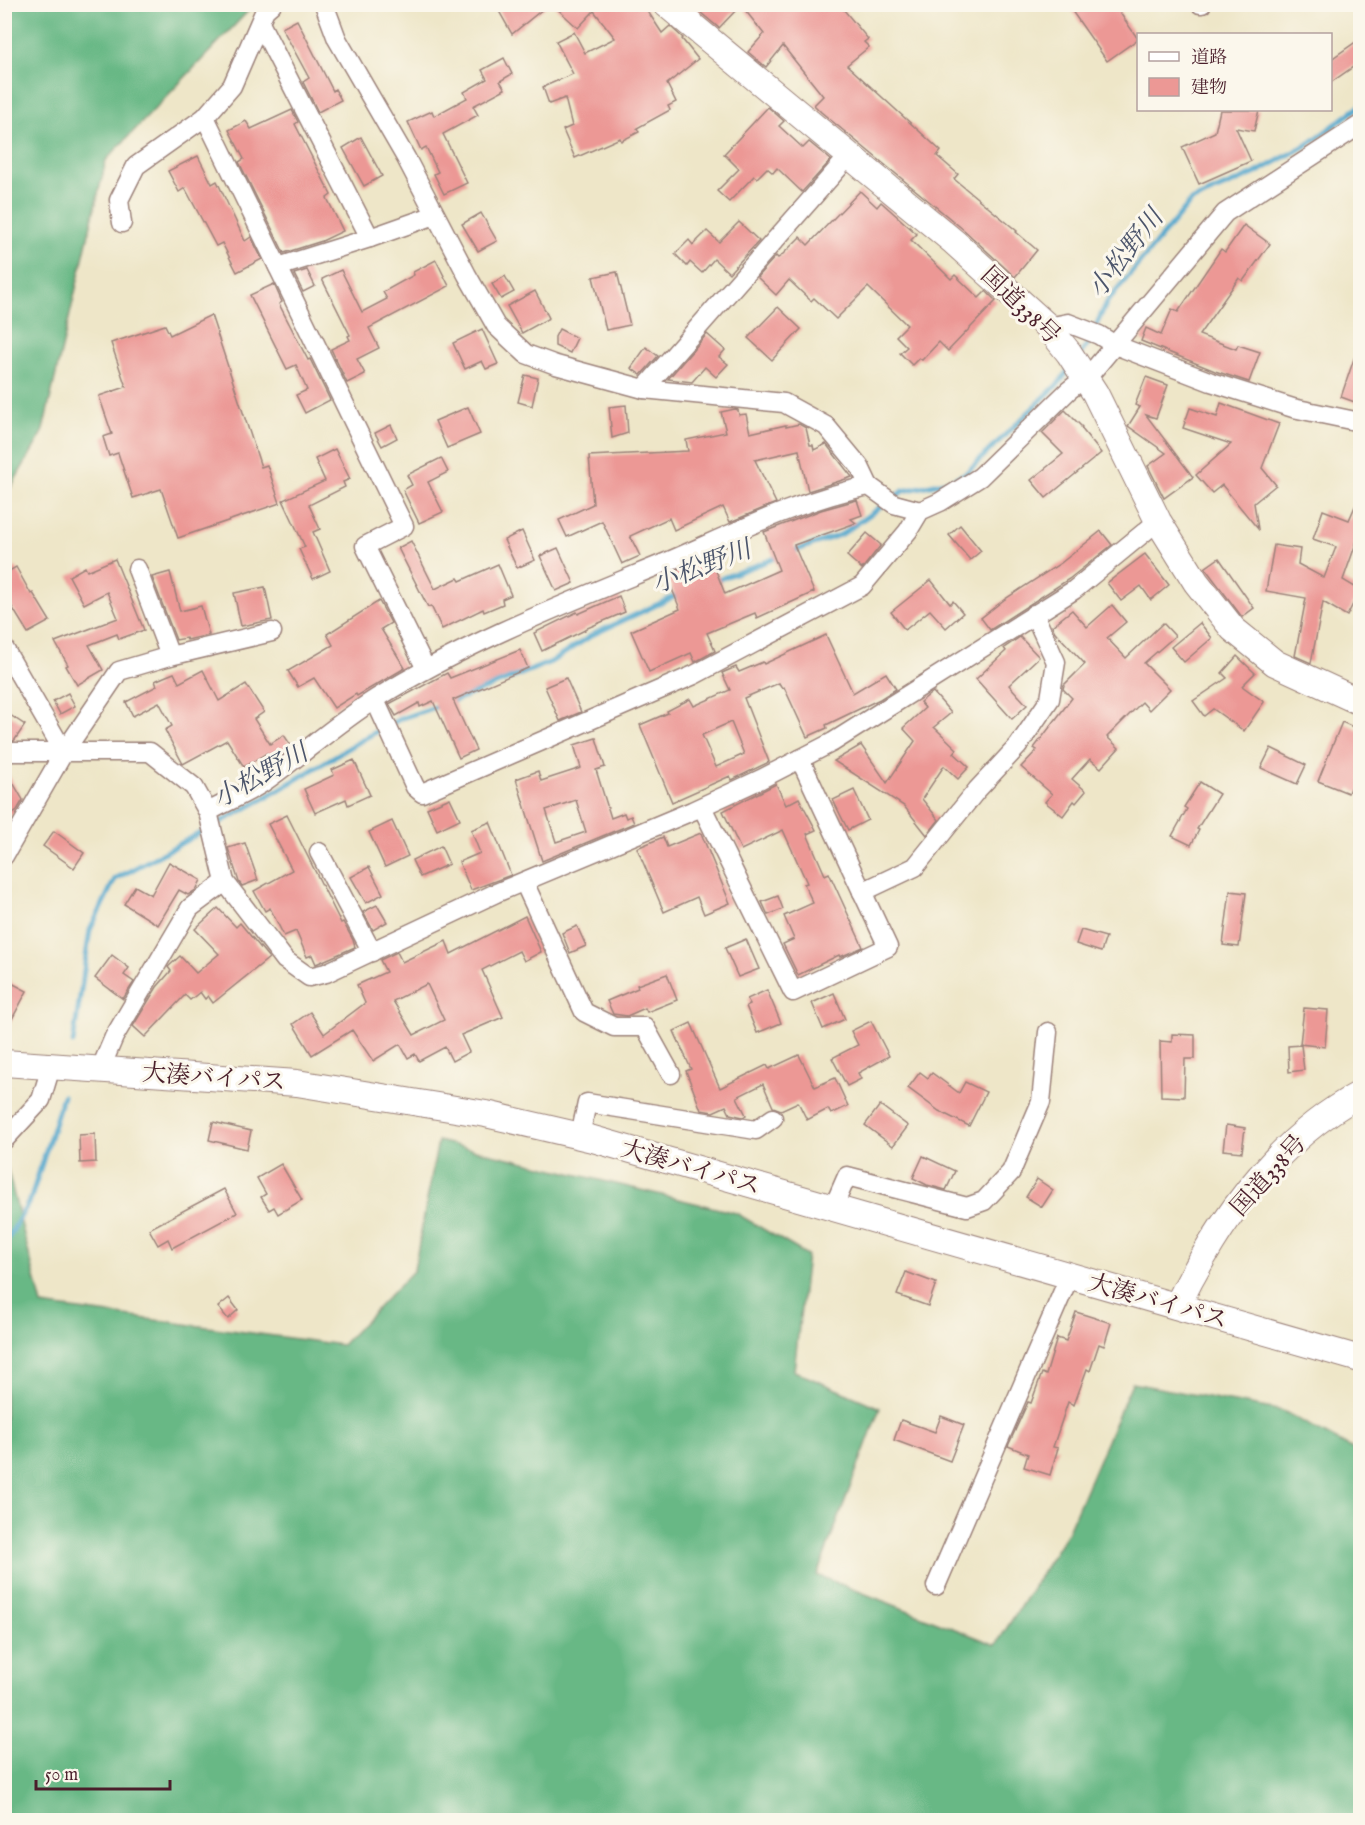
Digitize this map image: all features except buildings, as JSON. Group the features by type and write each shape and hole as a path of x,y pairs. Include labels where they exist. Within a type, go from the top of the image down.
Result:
{"highway":[{"name":"国道338号","path":"666,4 954,242 1048,327 1095,393 1158,521 1196,582 1233,629 1275,663 1360,702"},
{"name":"大湊バイパス","path":"4,1063 297,1083 486,1114 580,1136 1360,1359"},
{"name":"国道338号","path":"1178,1306 1190,1280 1242,1196 1289,1146 1341,1105 1360,1094"}],"street":[{"path":"122,223 119,200 136,166 205,117 232,86 265,10 272,4"},
{"path":"324,4 337,39 406,158 496,326 526,354 556,365 644,388 784,403 826,426 881,495"},
{"path":"260,23 370,238"},
{"path":"205,117 404,526 365,546 426,669"},
{"path":"375,700 415,787 422,793 694,675 862,586 908,531 920,511 940,502 980,477 1068,391 1078,367 1092,372 1099,336 1225,213 1360,125"},
{"path":"644,388 849,156"},
{"path":"278,267 435,215"},
{"path":"1048,327 1068,323 1211,382 1283,405 1360,422"},
{"path":"209,816 262,783 375,700 426,669 515,627 785,512 842,492 881,495 920,511"},
{"path":"4,752 150,752 194,787 209,816 225,882 285,960 309,977 326,973 496,893 702,807 833,742 1074,590 1158,521"},
{"path":"137,569 170,656"},
{"path":"862,892 915,867 977,790 1018,746 1050,699 1056,662 1034,614"},
{"path":"4,856 64,752 119,672 170,656 272,632"},
{"path":"4,648 64,752"},
{"path":"702,807 793,992 888,947 800,759"},
{"path":"319,852 372,952"},
{"path":"100,1070 114,1037 189,908 225,882"},
{"path":"524,882 584,1012 614,1028 645,1027 671,1074"},
{"path":"833,1208 847,1176 967,1207 984,1201 1011,1172 1041,1102 1048,1032"},
{"path":"4,1140 41,1100 51,1067"},
{"path":"580,1136 587,1103 756,1130 773,1118"},
{"path":"936,1586 1070,1275"}],"green space":[{"path":"5,4 254,5 106,160 42,434 5,497"},
{"path":"438,1141 736,1213 807,1255 794,1371 880,1408 817,1575 996,1645 1067,1533 1132,1383 1283,1411 1360,1453 1360,1820 5,1820 5,1160 42,1305 342,1345 414,1270"}],"waterway":[{"name":"小松野川","path":"1079,356 1087,345 1107,302 1191,201 1254,174 1310,143 1360,106"},
{"name":"小松野川","path":"789,553 842,534 903,491 949,481 966,473 1060,382 1070,368"},
{"name":"小松野川","path":"714,581 781,556"},
{"name":"小松野川","path":"73,1043 90,930 115,879 265,798 402,718 459,699 551,662 594,634 680,594"},
{"name":"小松野川","path":"4,1246 31,1198 63,1096"}]}
